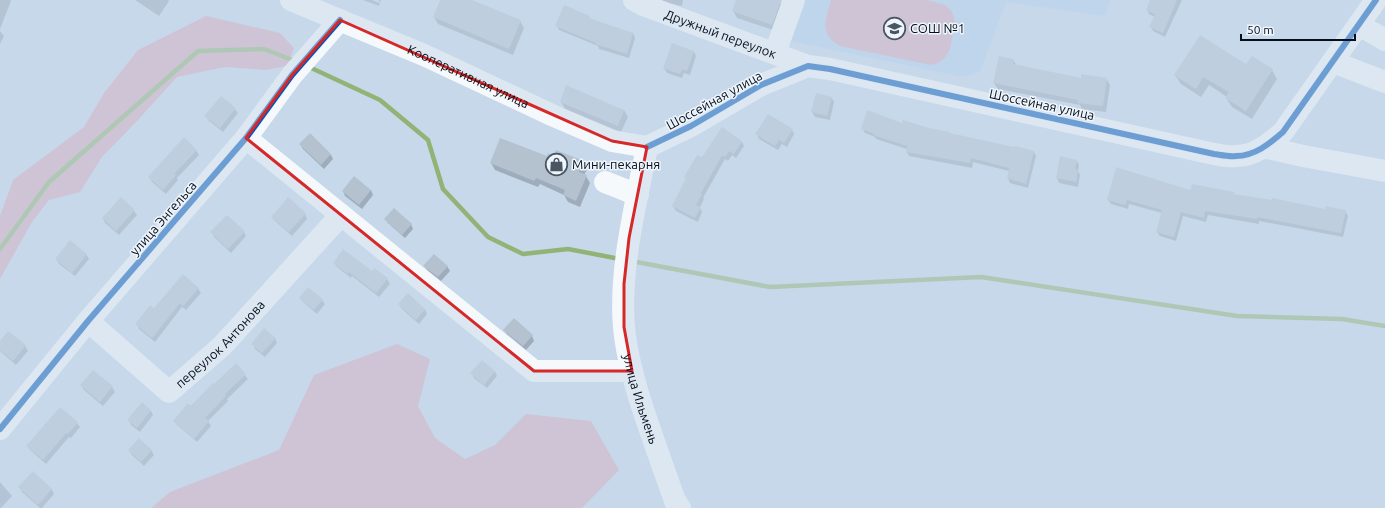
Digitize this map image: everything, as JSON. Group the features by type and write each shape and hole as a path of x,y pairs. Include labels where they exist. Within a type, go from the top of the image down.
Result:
{"street":[{"name":"Кооперативная улица","path":"291,0 424,55 554,116 612,141 647,147"},
{"name":"Дружный переулок","path":"634,0 643,5 808,66"},
{"path":"776,53 794,0"},
{"name":"Шоссейная улица","path":"647,147 691,126 761,85 808,66 830,69 1214,154 1237,156 1252,154 1264,147 1282,132 1376,0"},
{"name":"улица Энгельса","path":"0,429 88,321 246,138 292,76 340,20"},
{"path":"1359,25 1385,40"},
{"path":"1333,62 1385,82"},
{"path":"246,138 534,371 632,371"},
{"name":"улица Ильмень","path":"647,147 629,238 624,284 624,327 632,371 650,433 675,501 680,508"},
{"path":"1264,147 1303,156 1385,171"},
{"path":"605,182 638,195"},
{"name":"переулок Антонова","path":"88,321 169,392 222,346 341,215"}],"highlighted area":[{"path":"340,20 612,141 647,147 629,238 624,284 624,327 632,371 534,371 246,138 292,75"}],"shaded area":[{"name":"СОШ №1","path":"805,0 1110,0 1105,16 1006,2 980,72 963,77 790,41"},
{"path":"831,0 927,0 945,5 951,10 955,23 950,49 945,58 938,63 931,65 840,46 829,36 825,26"},
{"path":"206,16 280,33 294,48 287,66 266,70 225,67 177,77 102,157 80,192 49,200 32,222 0,279 0,216 13,180 84,127 104,93 138,50"},
{"path":"397,344 430,359 418,406 435,438 465,459 495,445 526,414 591,421 619,470 582,508 151,508 170,492 279,450 314,375"}],"building":[{"path":"440,0 472,0 521,20 509,49 433,17"},
{"path":"736,0 781,0 772,25 732,11"},
{"path":"1150,0 1177,0 1163,33 1149,27 1155,14 1146,10"},
{"path":"564,5 590,16 589,18 633,33 627,54 595,44 596,43 555,26"},
{"path":"1200,35 1246,64 1252,56 1273,69 1246,111 1225,98 1229,92 1203,77 1196,89 1174,75"},
{"path":"672,43 694,51 687,71 682,69 680,74 663,68"},
{"path":"999,56 1013,59 1013,64 1081,78 1081,74 1107,78 1103,106 1077,103 1078,100 993,83"},
{"path":"566,85 624,110 618,126 560,102"},
{"path":"816,93 832,97 827,116 811,112"},
{"path":"221,96 236,108 220,128 204,116"},
{"path":"867,110 902,123 903,120 950,133 1034,151 1026,184 1007,178 1009,168 971,158 970,163 906,152 907,146 873,135 873,133 861,129"},
{"path":"768,114 793,129 784,143 779,140 775,146 755,134"},
{"path":"722,127 742,141 734,154 729,151 725,157 722,155 701,193 702,194 696,205 701,207 695,218 672,206 686,178 684,177 697,155 702,157"},
{"path":"310,133 331,154 321,165 299,144"},
{"path":"184,137 197,150 174,174 176,175 163,190 148,177"},
{"path":"500,138 547,156 548,153 553,156 556,150 584,161 579,172 587,175 576,201 563,195 565,190 536,178 534,181 490,163"},
{"path":"1060,156 1077,160 1075,169 1078,170 1076,182 1056,178"},
{"path":"1116,167 1190,190 1192,184 1234,192 1234,194 1272,200 1272,198 1325,209 1325,206 1346,210 1341,233 1257,217 1257,219 1205,211 1204,218 1181,212 1174,237 1156,232 1162,210 1127,200 1125,205 1107,200"},
{"path":"354,176 371,190 359,205 342,191"},
{"path":"121,197 135,210 116,231 102,218"},
{"path":"288,197 306,213 289,232 271,217"},
{"path":"394,208 412,224 402,235 384,219"},
{"path":"227,215 245,231 228,249 210,232"},
{"path":"70,240 87,254 72,273 55,259"},
{"path":"343,249 372,271 374,268 388,278 376,293 349,272 348,274 333,263"},
{"path":"434,254 448,266 438,277 423,266"},
{"path":"183,274 199,288 183,306 180,303 152,338 135,324 150,305 154,308"},
{"path":"308,287 323,299 314,310 299,298"},
{"path":"408,293 425,309 416,320 398,304"},
{"path":"514,318 533,335 523,346 503,330"},
{"path":"264,328 276,338 262,353 251,344"},
{"path":"8,331 26,345 13,361 0,350 0,341"},
{"path":"482,360 495,371 484,385 470,373"},
{"path":"236,363 246,374 225,394 226,396 205,418 209,421 194,439 173,421 188,403 191,406 213,383 214,384"},
{"path":"93,370 113,386 100,402 80,385"},
{"path":"142,402 151,410 137,428 127,420"},
{"path":"60,407 78,422 68,434 66,433 43,460 26,446"},
{"path":"139,438 152,450 141,462 128,450"},
{"path":"33,471 52,489 38,505 18,487"}],"waterway":[{"path":"0,249 49,182 198,51 264,49 295,61"},
{"path":"307,66 380,100 428,140 443,189 488,237 523,254 568,249 620,259"},
{"path":"631,261 770,287 981,277 1237,316 1342,319 1385,326"}],"cycle path":[{"path":"647,147 691,126 761,85 808,66 830,69 1214,154 1231,156 1249,154 1256,152 1283,132 1376,0"},
{"path":"0,429 88,321 246,138 292,75 340,20"}],"place":[{"name":"СОШ №1","path":"895,28"},
{"name":"Мини-пекарня","path":"556,164"}]}
